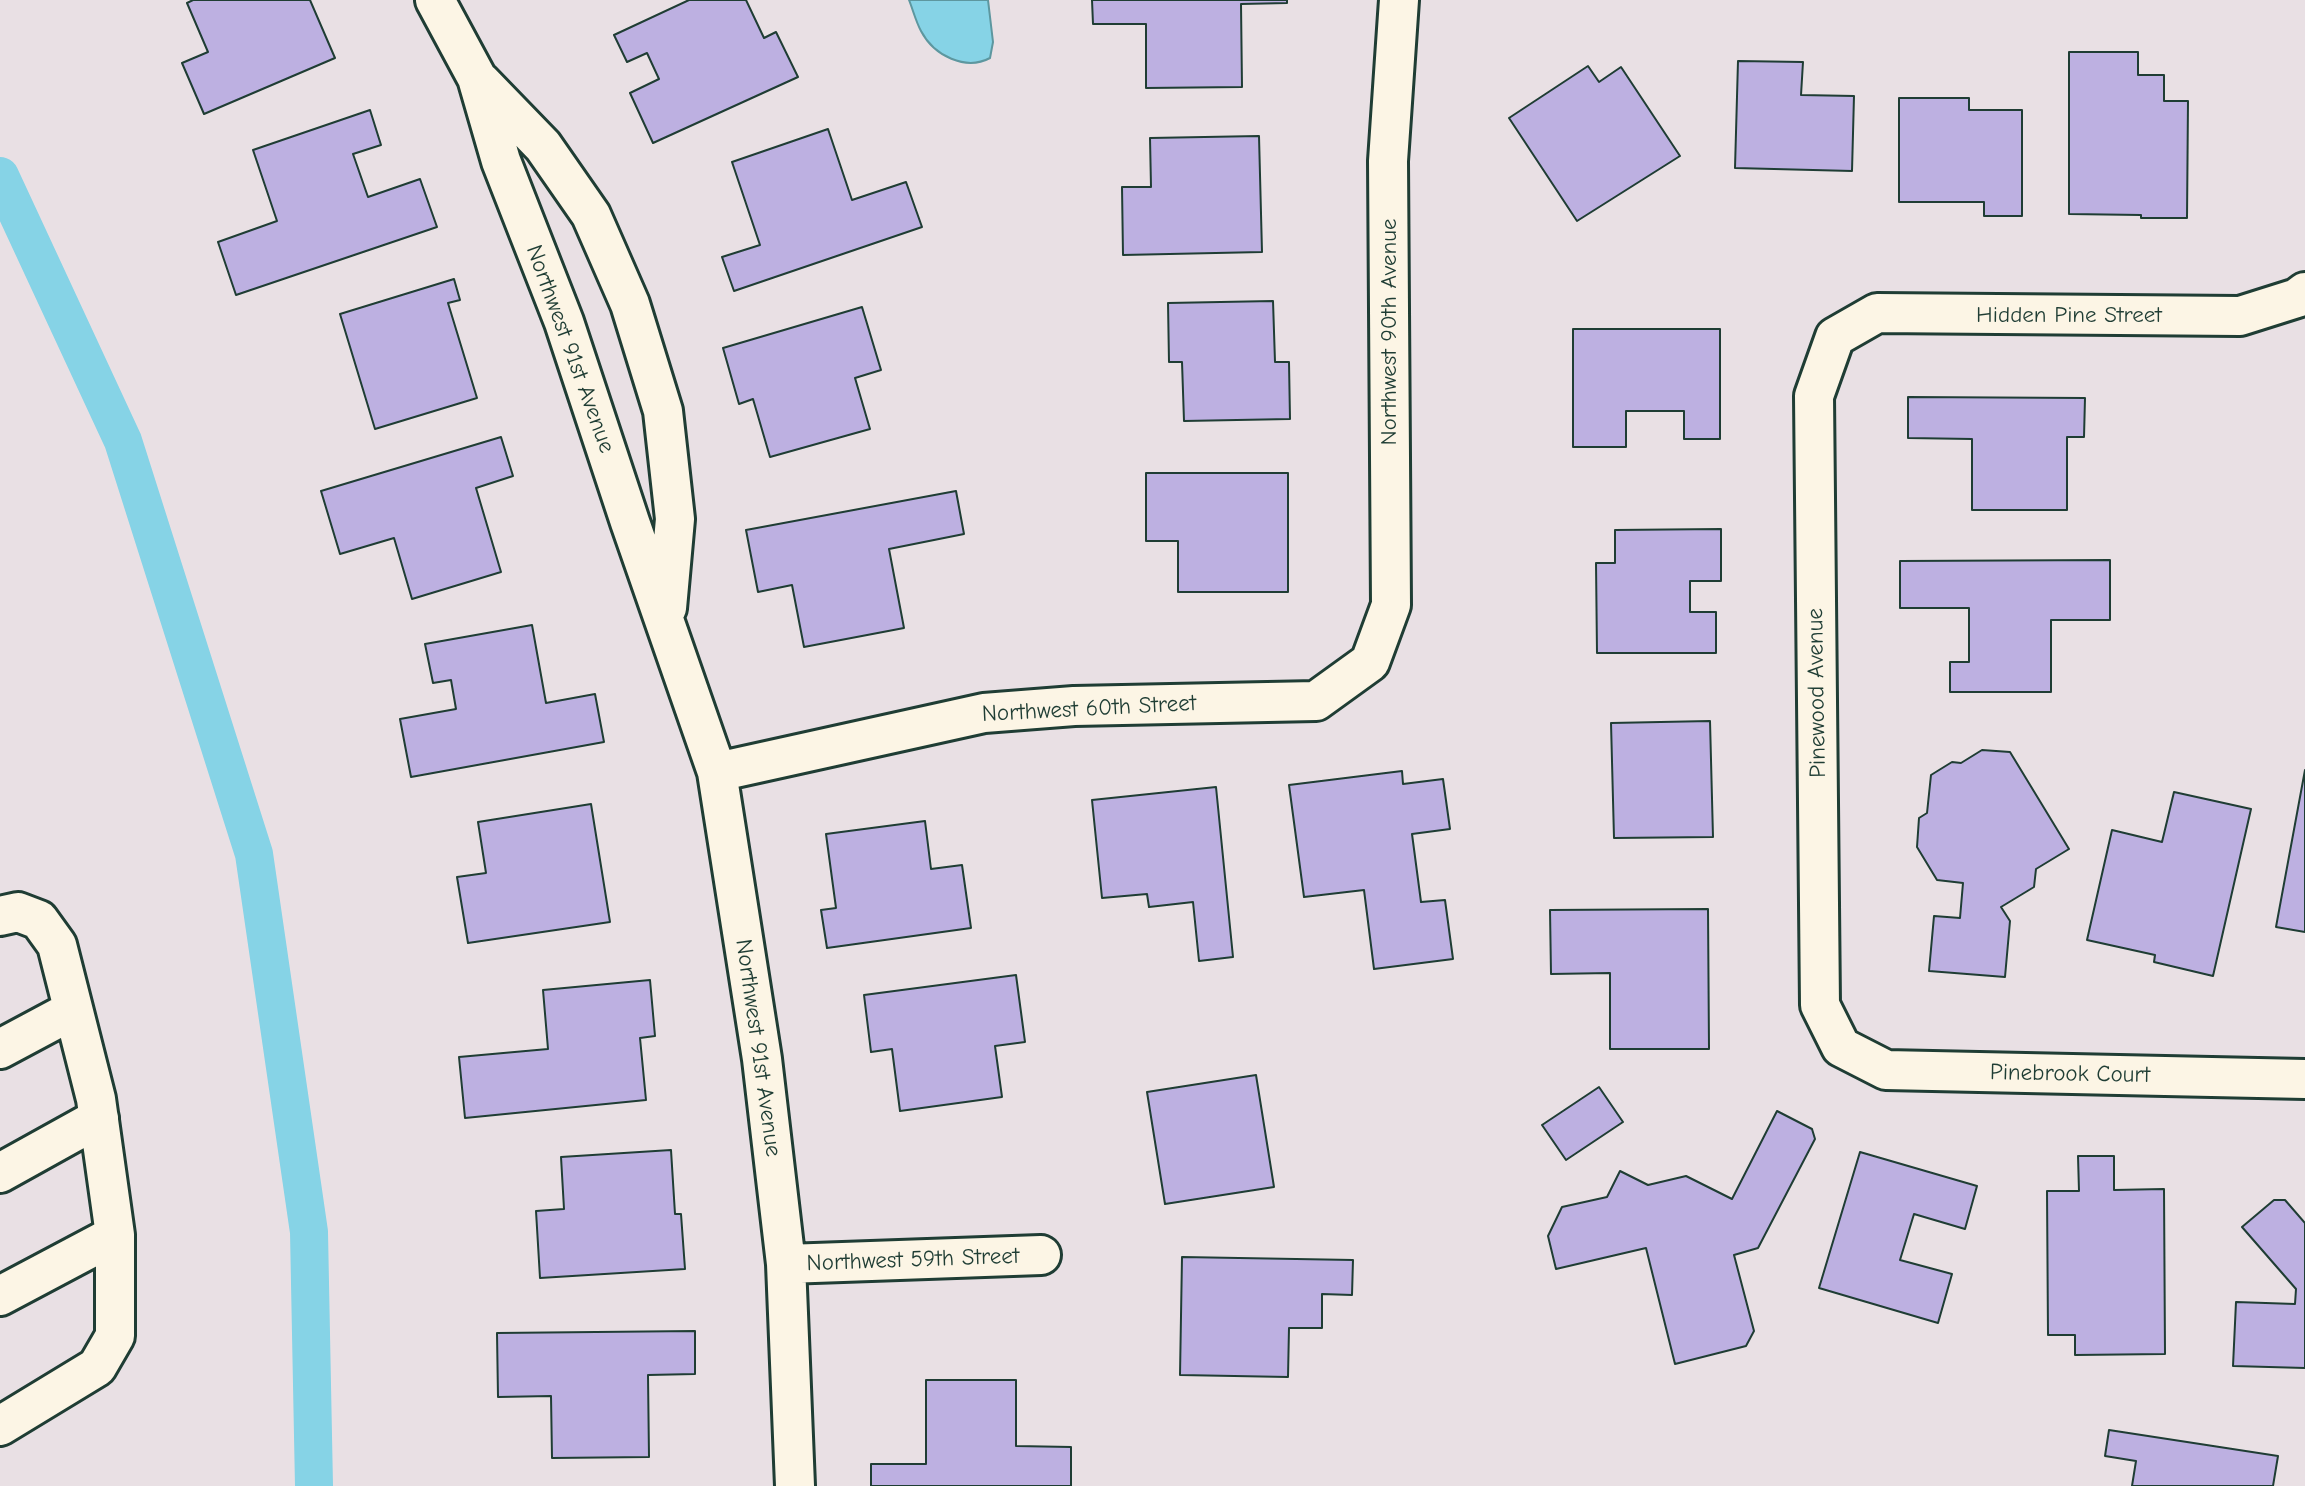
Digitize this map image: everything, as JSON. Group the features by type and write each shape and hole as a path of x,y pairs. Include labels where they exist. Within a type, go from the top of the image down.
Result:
{"street":[{"name":"Northwest 91st Avenue","path":"435,0 477,78 501,161 564,322 717,772 762,1059 786,1265 795,1486"},
{"name":"Northwest 90th Avenue","path":"1370,662 1391,605 1388,161 1399,0"},
{"name":"Northwest 91st Avenue","path":"477,78 543,146 591,215 630,304 663,411 675,519 666,620"},
{"name":"Hidden Pine Street","path":"1835,337 1877,313 2240,316 2297,298 2305,292"},
{"name":"Pinewood Avenue","path":"1835,337 1814,396 1820,1005 1841,1047"},
{"name":"Northwest 60th Street","path":"717,772 984,713 1074,706 1316,701 1370,662"},
{"path":"0,916 18,912 39,920 57,945 99,1118 115,1235 115,1336 97,1367 0,1426"},
{"path":"0,1049 73,1010"},
{"name":"Pinebrook Court","path":"1841,1047 1886,1070 2305,1079"},
{"path":"0,1173 99,1118"},
{"path":"0,1296 115,1235"},
{"name":"Northwest 59th Street","path":"786,1265 1041,1255"}],"water":[{"path":"909,0 988,0 993,42 990,58 971,63 951,59 942,54 921,31"}],"building":[{"path":"193,0 310,0 335,58 204,114 182,63 208,52 187,3"},
{"path":"689,0 746,0 764,38 776,32 798,77 653,143 630,93 659,79 647,53 627,62 614,35"},
{"path":"1092,0 1287,0 1287,3 1241,4 1242,87 1146,88 1146,24 1093,24"},
{"path":"2069,52 2138,52 2138,75 2164,75 2164,101 2188,101 2187,218 2069,214"},
{"path":"1738,61 1803,62 1801,95 1854,96 1852,171 1735,168"},
{"path":"1588,66 1599,82 1621,67 1680,156 1577,221 1509,118"},
{"path":"1899,98 1969,98 1969,110 2022,110 2022,216 1984,216 1984,202 1899,202"},
{"path":"370,110 381,145 353,154 368,197 420,179 437,227 236,295 218,242 277,221 253,150"},
{"path":"828,129 852,200 906,182 922,227 734,291 722,257 760,245 732,162"},
{"path":"1259,136 1262,252 1123,255 1122,187 1151,187 1150,138"},
{"path":"454,279 460,300 448,303 477,398 375,429 340,314"},
{"path":"1273,301 1275,362 1289,362 1290,419 1184,421 1182,362 1169,362 1168,303"},
{"path":"862,307 881,370 855,378 870,429 770,457 753,399 739,404 723,348"},
{"path":"1573,329 1720,329 1720,439 1684,439 1684,411 1626,411 1626,447 1573,447"},
{"path":"1908,397 2085,398 2084,437 2067,437 2067,510 1972,510 1972,439 1908,438"},
{"path":"501,437 513,476 476,488 501,572 412,599 394,538 340,554 321,491"},
{"path":"1146,473 1288,473 1288,592 1178,592 1178,541 1146,541"},
{"path":"956,491 964,534 889,549 904,628 804,647 792,585 758,592 746,530"},
{"path":"1721,529 1721,581 1690,581 1690,612 1716,612 1716,653 1597,653 1596,563 1615,563 1615,530"},
{"path":"2110,560 2110,620 2051,620 2051,692 1950,692 1950,662 1969,662 1969,608 1900,608 1900,561"},
{"path":"532,625 546,703 595,694 604,742 411,777 400,719 456,709 451,680 433,683 425,644"},
{"path":"1710,721 1713,837 1614,838 1611,723"},
{"path":"1982,750 2010,752 2069,849 2036,869 2034,887 2001,907 2010,921 2005,977 1929,971 1934,916 1960,918 1963,883 1937,880 1917,847 1919,818 1927,813 1931,775 1952,762 1961,763"},
{"path":"2305,770 2305,932 2276,927"},
{"path":"1402,771 1403,784 1443,779 1450,829 1412,834 1421,902 1445,900 1453,959 1374,969 1364,890 1304,897 1289,785"},
{"path":"1216,787 1233,957 1199,961 1193,902 1149,907 1147,894 1102,898 1092,800"},
{"path":"2174,792 2251,809 2213,976 2154,962 2155,955 2087,940 2112,830 2162,842"},
{"path":"591,804 610,922 468,943 457,877 486,873 478,822"},
{"path":"925,821 931,869 962,865 971,928 827,948 821,910 836,908 826,834"},
{"path":"1708,909 1709,1049 1610,1049 1610,973 1551,974 1550,910"},
{"path":"1016,975 1025,1042 995,1046 1002,1097 900,1111 892,1049 871,1052 864,995"},
{"path":"650,980 655,1036 640,1038 646,1100 465,1118 459,1057 548,1049 543,990"},
{"path":"1256,1075 1274,1187 1165,1204 1147,1092"},
{"path":"1599,1087 1623,1122 1566,1160 1542,1125"},
{"path":"1777,1111 1812,1129 1815,1139 1758,1248 1734,1255 1754,1331 1746,1346 1675,1364 1646,1248 1556,1269 1548,1236 1562,1207 1607,1197 1620,1171 1648,1185 1686,1176 1732,1199"},
{"path":"671,1150 675,1214 681,1214 685,1269 540,1278 536,1211 564,1209 561,1157"},
{"path":"1860,1152 1977,1186 1965,1229 1914,1214 1900,1260 1952,1274 1938,1323 1819,1288"},
{"path":"2078,1156 2114,1156 2114,1190 2164,1189 2165,1354 2075,1355 2075,1335 2048,1335 2047,1191 2079,1191"},
{"path":"2274,1200 2285,1200 2305,1223 2305,1368 2233,1366 2236,1302 2295,1304 2296,1289 2242,1227"},
{"path":"1182,1257 1353,1260 1352,1295 1322,1294 1322,1328 1289,1328 1288,1377 1180,1375"},
{"path":"695,1331 695,1374 648,1375 649,1457 552,1458 551,1396 498,1397 497,1333"},
{"path":"926,1380 1016,1380 1016,1446 1071,1447 1071,1486 871,1486 871,1464 926,1464"},
{"path":"2109,1430 2278,1456 2273,1486 2132,1486 2136,1461 2105,1456"}],"waterway":[{"path":"0,176 123,441 254,854 309,1232 314,1486"}]}
